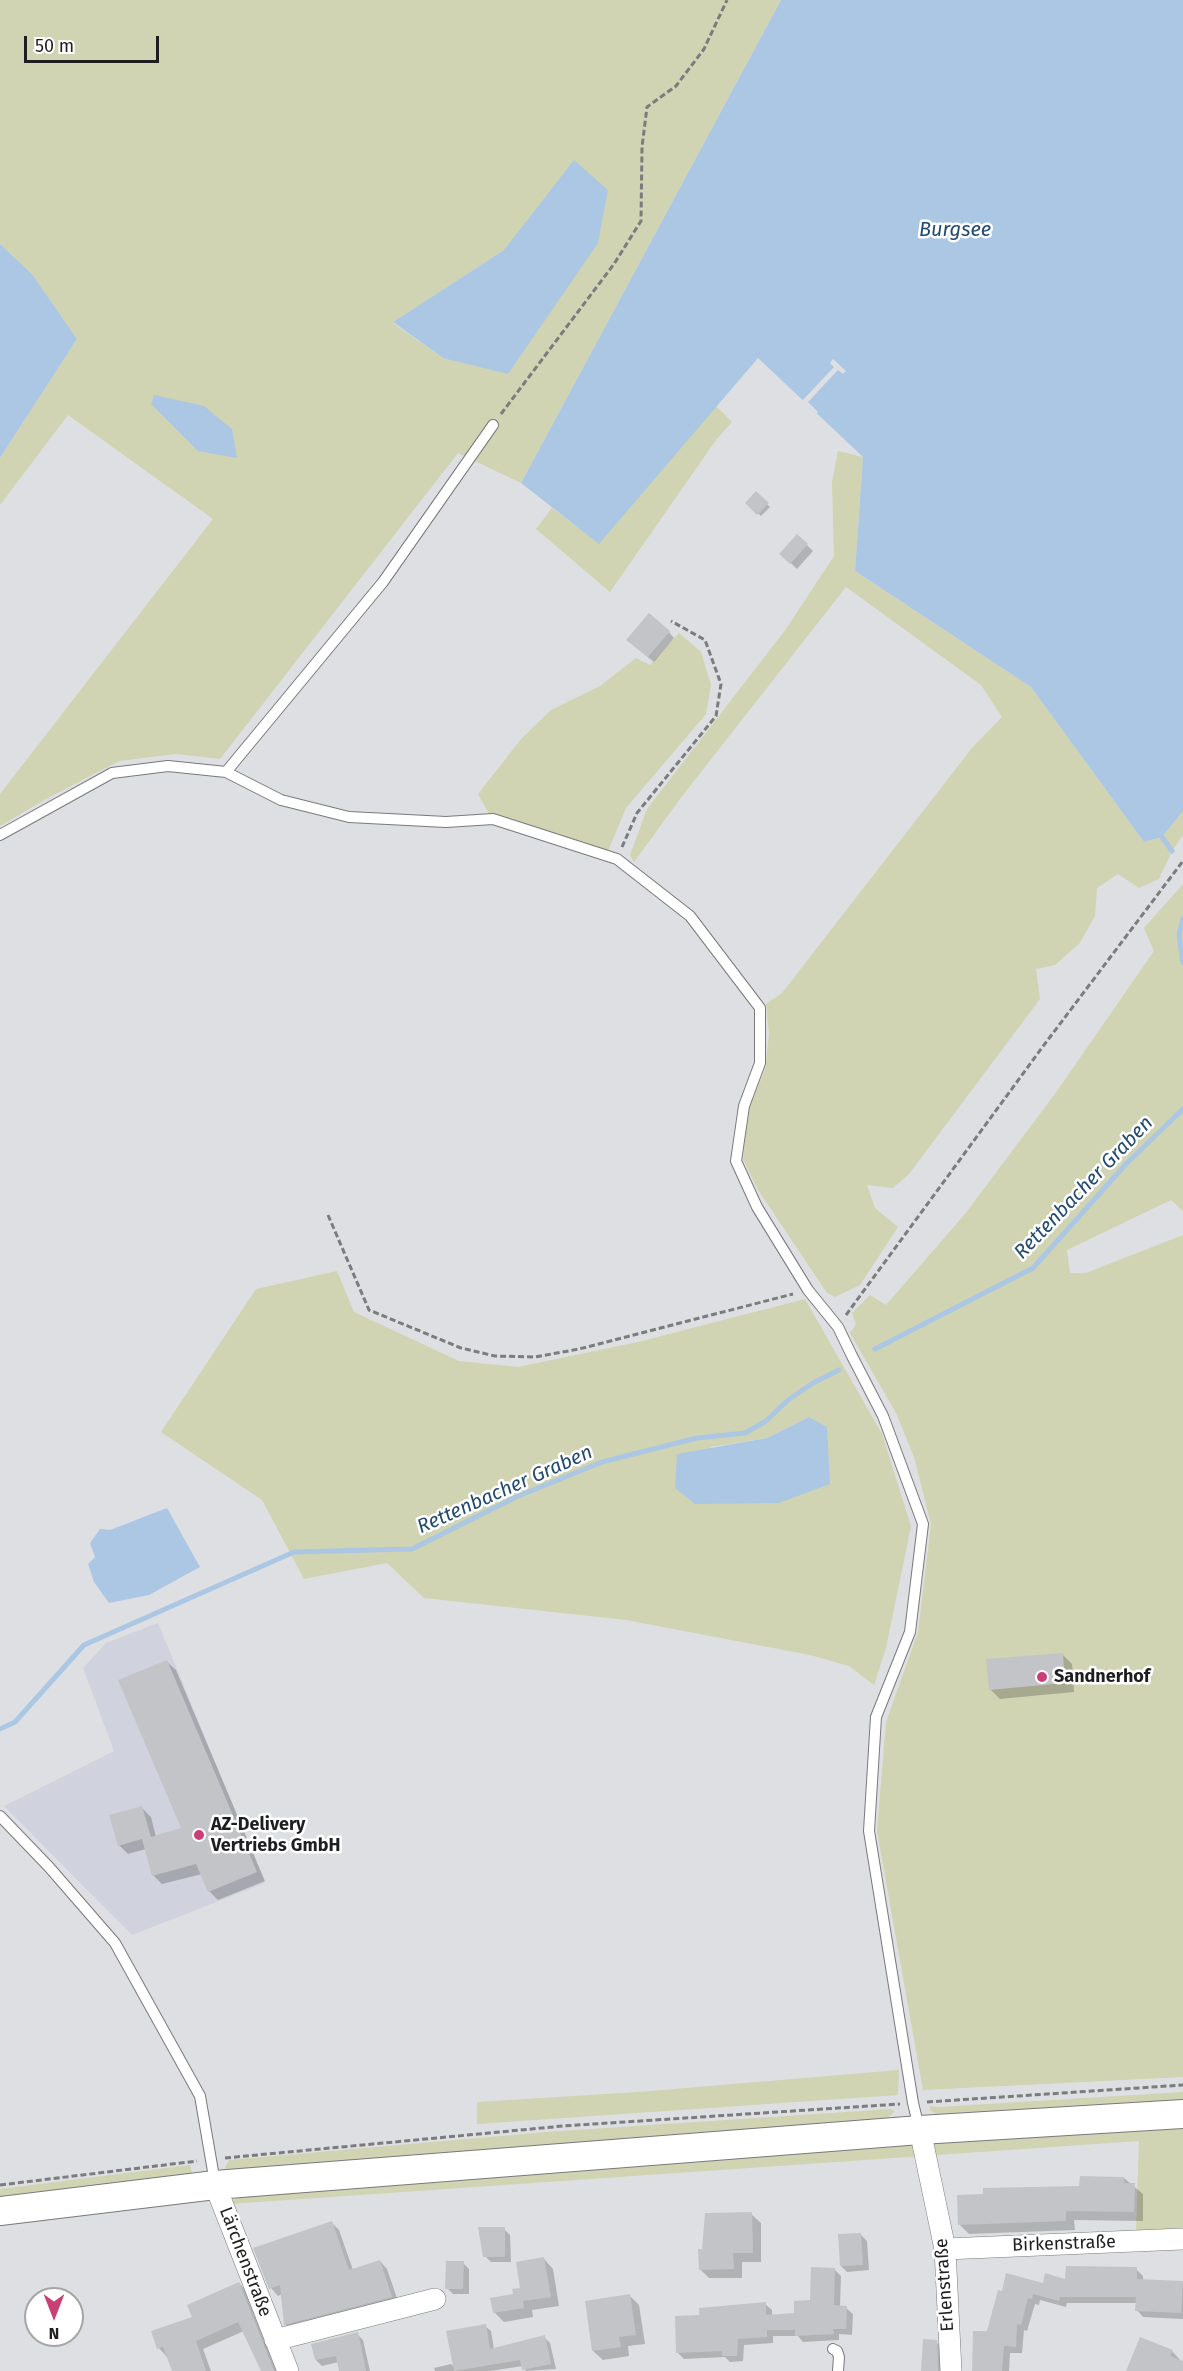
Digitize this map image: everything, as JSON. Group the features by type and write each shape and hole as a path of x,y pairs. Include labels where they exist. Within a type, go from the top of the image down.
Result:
{"main road":[{"path":"0,2211 218,2172 922,2116 1183,2114"}],"street":[{"name":"Erlenstraße","path":"922,2116 945,2249 951,2371"},
{"name":"Lärchenstraße","path":"218,2172 275,2340 288,2371"},
{"name":"Birkenstraße","path":"945,2249 1183,2239"},
{"name":"Lärchenstraße","path":"275,2340 435,2299"}],"lane":[{"path":"226,772 383,582 493,425"},
{"path":"0,835 112,773 168,765 226,772 281,800 350,817 446,822 493,819 616,859 690,916 760,1008 760,1063 744,1106 736,1161 757,1207 808,1290 838,1327 883,1416 923,1524 910,1632 876,1717 869,1830 913,2103 922,2116"},
{"path":"0,1816 49,1867 115,1943 200,2096 218,2172"},
{"path":"833,2349 837,2351 839,2357 838,2371"}],"path":[{"path":"493,425 614,264 640,221 642,147 647,107 676,86 704,49 727,0"},
{"path":"616,859 637,813 716,716 721,684 705,640 671,621"},
{"path":"838,1327 1051,1035 1183,861"},
{"path":"328,1215 369,1310 461,1348 495,1356 535,1357 579,1349 808,1290"},
{"path":"922,2116 1183,2085"},
{"path":"218,2172 563,2126 897,2104"},
{"path":"0,2185 197,2161"}],"shaded area":[{"path":"158,1623 265,1883 132,1935 4,1806 114,1751 83,1668 106,1643"}],"green space":[{"path":"0,0 781,0 521,483 458,453 220,759 176,754 119,761 0,826 0,794 213,519 68,415 0,505 0,458 77,339 32,274 0,244","holes":["504,250 443,358 393,322"]},
{"path":"716,406 732,422 716,440 610,592 536,529 552,508 599,543"},
{"path":"838,451 863,457 855,571 1031,687 1144,842 1162,837 1183,811 1183,835 1172,851 1159,879 1139,888 1118,874 1097,888 1095,916 1079,944 1055,965 1036,969 1040,999 909,1174 893,1188 867,1185 875,1208 898,1227 860,1285 835,1297 827,1293 758,1190 743,1159 747,1112 765,1070 769,1034 766,1004 782,993 972,748 1002,717 981,685 846,587 683,795 634,862 630,855 647,809 786,629 834,556 832,482"},
{"path":"679,633 701,652 711,685 706,714 626,808 608,851 489,814 478,794 521,739 551,710 600,686 636,658 650,665"},
{"name":"Sandnerhof","path":"1183,884 1183,1211 1171,1200 1067,1250 1070,1273 1086,1273 1183,1235 1183,2077 923,2090 877,1831 886,1722 918,1632 931,1524 914,1457 896,1413 850,1333 856,1324 852,1313 870,1295 886,1305 965,1214 1057,1091 1154,951 1144,928"},
{"path":"337,1271 354,1312 459,1361 518,1367 638,1342 805,1299 882,1434 911,1526 886,1648 874,1685 849,1666 810,1655 626,1620 424,1598 387,1563 304,1579 262,1500 161,1432 256,1289","holes":["809,1417 675,1488 711,1447 767,1438"]},
{"path":"899,2070 898,2095 477,2124 477,2102 638,2092"},
{"path":"1183,2092 1183,2105 945,2120 930,2110 930,2106"},
{"path":"891,2109 895,2111 882,2123 230,2173 225,2168 229,2160 546,2132"},
{"path":"1183,2125 1183,2228 1136,2231 1139,2141 230,2204 240,2194"},
{"path":"190,2165 193,2176 0,2200 0,2189"}],"water":[{"name":"Burgsee","path":"781,0 1183,0 1183,811 1162,837 1144,842 1031,687 855,571 863,457 758,358 599,544 521,483"},
{"path":"574,160 608,190 598,243 508,374 443,358 393,322 504,250"},
{"path":"0,244 32,274 77,339 0,458"},
{"path":"154,395 204,406 232,429 237,458 198,451 151,404"},
{"path":"809,1417 827,1427 830,1484 779,1503 695,1504 675,1488 677,1454 767,1438"},
{"path":"167,1508 200,1567 149,1595 109,1603 94,1582 88,1564 95,1557 90,1543 100,1529 110,1530"}],"pier":[{"path":"833,359 846,371 843,374 838,370 808,402 818,412 815,415 801,402 834,367 830,363"}],"building":[{"path":"756,491 769,503 757,515 745,503"},
{"path":"797,534 808,544 790,564 779,554"},
{"path":"649,613 670,631 648,657 626,640"},
{"path":"1063,1653 1065,1683 989,1690 986,1659"},
{"path":"167,1660 257,1872 208,1892 196,1864 152,1876 142,1839 118,1846 109,1815 142,1806 151,1837 181,1828 118,1680"},
{"path":"1080,2176 1124,2177 1124,2183 1135,2183 1134,2212 1066,2211 1066,2221 958,2225 957,2195 983,2194 983,2188 1079,2186"},
{"path":"752,2212 753,2253 733,2253 734,2269 699,2270 698,2249 702,2249 705,2213"},
{"path":"332,2221 349,2270 380,2260 392,2297 284,2325 280,2285 269,2289 253,2248"},
{"path":"478,2227 505,2227 505,2257 483,2257"},
{"path":"861,2233 863,2265 840,2266 838,2234"},
{"path":"544,2257 551,2297 523,2301 524,2308 493,2313 490,2298 513,2294 512,2289 520,2288 516,2262"},
{"path":"446,2261 464,2261 463,2289 445,2289"},
{"path":"1066,2266 1137,2267 1137,2279 1183,2281 1181,2313 1135,2311 1136,2297 1060,2297 1059,2301 1033,2294 1032,2299 1028,2298 1021,2325 1017,2324 1016,2347 1004,2346 1002,2371 972,2371 973,2331 987,2331 998,2290 1002,2291 1006,2273 1043,2283 1045,2273 1065,2279"},
{"path":"811,2267 835,2268 834,2305 847,2306 846,2329 833,2329 834,2334 795,2336 795,2330 767,2330 767,2337 738,2339 737,2356 722,2356 722,2351 676,2353 675,2316 699,2315 699,2308 766,2302 766,2315 794,2313 794,2301 810,2300"},
{"path":"239,2282 274,2371 261,2371 238,2322 196,2341 206,2371 172,2371 163,2347 157,2349 151,2331 192,2317 187,2305"},
{"path":"630,2294 636,2335 619,2337 621,2347 592,2351 585,2301"},
{"path":"486,2324 490,2349 545,2335 551,2364 522,2370 520,2360 454,2371 446,2331"},
{"path":"358,2332 366,2371 339,2371 336,2356 315,2360 311,2344"},
{"path":"1140,2337 1173,2350 1170,2356 1183,2361 1183,2371 1126,2371"},
{"path":"923,2339 937,2340 938,2371 921,2371"}],"waterway":[{"path":"1162,837 1172,851"},
{"path":"1183,919 1179,934 1183,963"},
{"name":"Rettenbacher Graben","path":"875,1349 1033,1268 1126,1164 1183,1109"},
{"name":"Rettenbacher Graben","path":"0,1729 15,1722 84,1645 294,1552 412,1549 516,1497 602,1462 697,1438 745,1433 766,1421 788,1400 813,1383 839,1370"}],"place":[{"name":"Sandnerhof","path":"1042,1677"},
{"name":"AZ-Delivery Vertriebs GmbH","path":"199,1835"}]}
